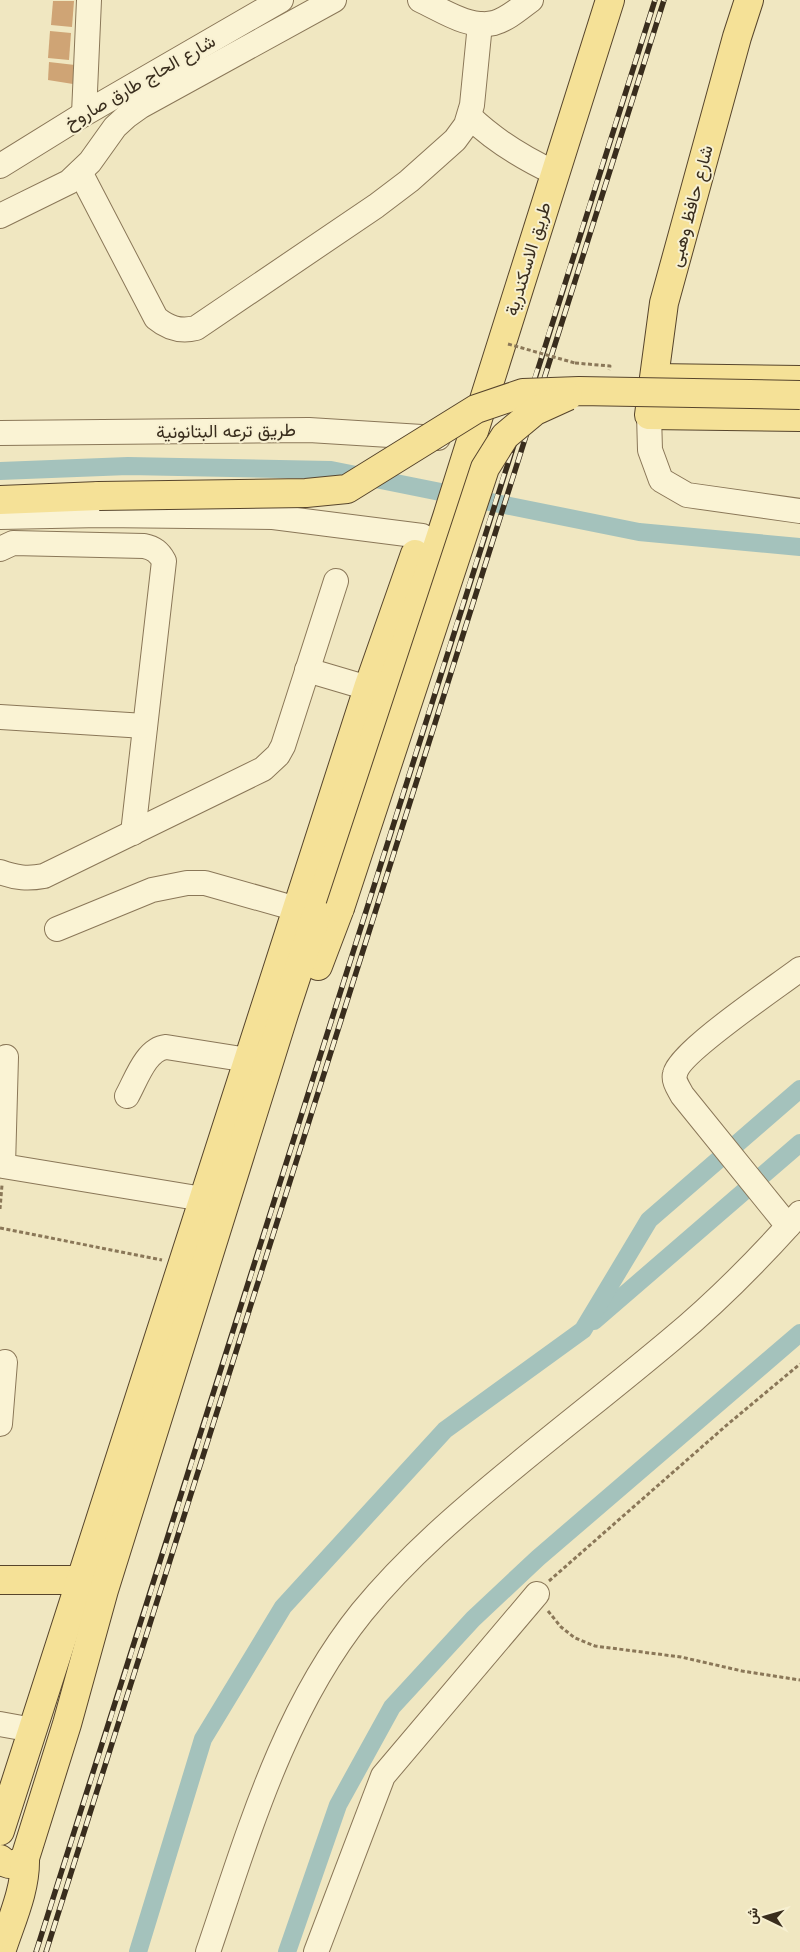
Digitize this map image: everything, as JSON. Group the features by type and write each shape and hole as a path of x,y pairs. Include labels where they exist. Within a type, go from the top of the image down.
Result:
{"main road":[{"name":"طريق الاسكندرية","path":"433,522 451,472 547,169 591,0"},
{"name":"طريق الاسكندرية","path":"451,472 452,440 547,169 610,0"},
{"name":"شارع حافظ وهبى","path":"649,415 664,303 737,37 749,0"},
{"path":"655,378 800,380"},
{"path":"284,1014 301,996 314,976 340,908 485,468 505,436 535,411 579,391"},
{"path":"0,500 99,496 306,493 347,489 476,409 523,393 579,391 800,395"},
{"path":"649,415 800,417"},
{"path":"0,1831 368,688 433,522"},
{"path":"1,1952 26,1873 13,1859 67,1724 107,1580 284,1014 433,522"},
{"path":"0,1580 82,1580"}],"street":[{"path":"84,114 89,0"},
{"name":"شارع الحاج طارق صاروخ","path":"0,166 84,114 281,0"},
{"path":"0,216 69,182 90,162 115,127 141,106 334,0"},
{"path":"420,0 467,21 480,24 494,23 507,17 531,0"},
{"path":"80,172 150,310 163,324 171,328 188,330 203,324 376,206 409,181 455,140 470,117 480,24"},
{"path":"470,117 496,140 547,169"},
{"path":"649,415 650,450 661,480 687,495 800,511"},
{"name":"طريق ترعه البتانونية","path":"0,433 309,430 452,440"},
{"path":"0,517 101,515 273,517 433,522"},
{"path":"0,549 13,543 144,546 151,547 159,553 164,561 132,833"},
{"path":"0,872 14,877 29,879 44,876 264,769 271,763 283,746 336,581"},
{"path":"307,670 368,688"},
{"path":"0,717 145,726"},
{"path":"57,929 152,890 187,883 205,883 297,909"},
{"path":"208,1952 274,1764 312,1687 336,1648 362,1613 401,1569 466,1506 694,1321 768,1250 794,1219 772,1204 682,1095 674,1075 678,1065 710,1036 800,969"},
{"path":"127,1096 150,1056 160,1048 166,1047 248,1060"},
{"path":"6,1057 3,1166 203,1199"},
{"path":"0,1424 5,1362"},
{"path":"316,1952 383,1776 537,1594"},
{"path":"0,1724 33,1730"}],"path":[{"path":"508,344 575,363 610,366"},
{"path":"0,1228 183,1264"},
{"path":"800,1364 728,1424 541,1587 537,1594 540,1602 561,1627 575,1638 595,1646 681,1657 742,1671 800,1680"}],"building":[{"path":"53,1 74,1 72,27 51,25"},
{"path":"50,31 71,33 69,60 48,58"},
{"path":"49,62 75,65 73,84 48,80"}],"waterway":[{"path":"0,471 128,466 331,470 639,532 800,547"},
{"path":"138,1952 203,1739 283,1607 445,1430 583,1330 649,1220 800,1089"},
{"path":"594,1321 800,1143"},
{"path":"287,1952 338,1805 392,1707 473,1619 538,1558 800,1333"}],"railway":[{"path":"36,1952 655,0"},
{"path":"46,1952 664,0"}]}
